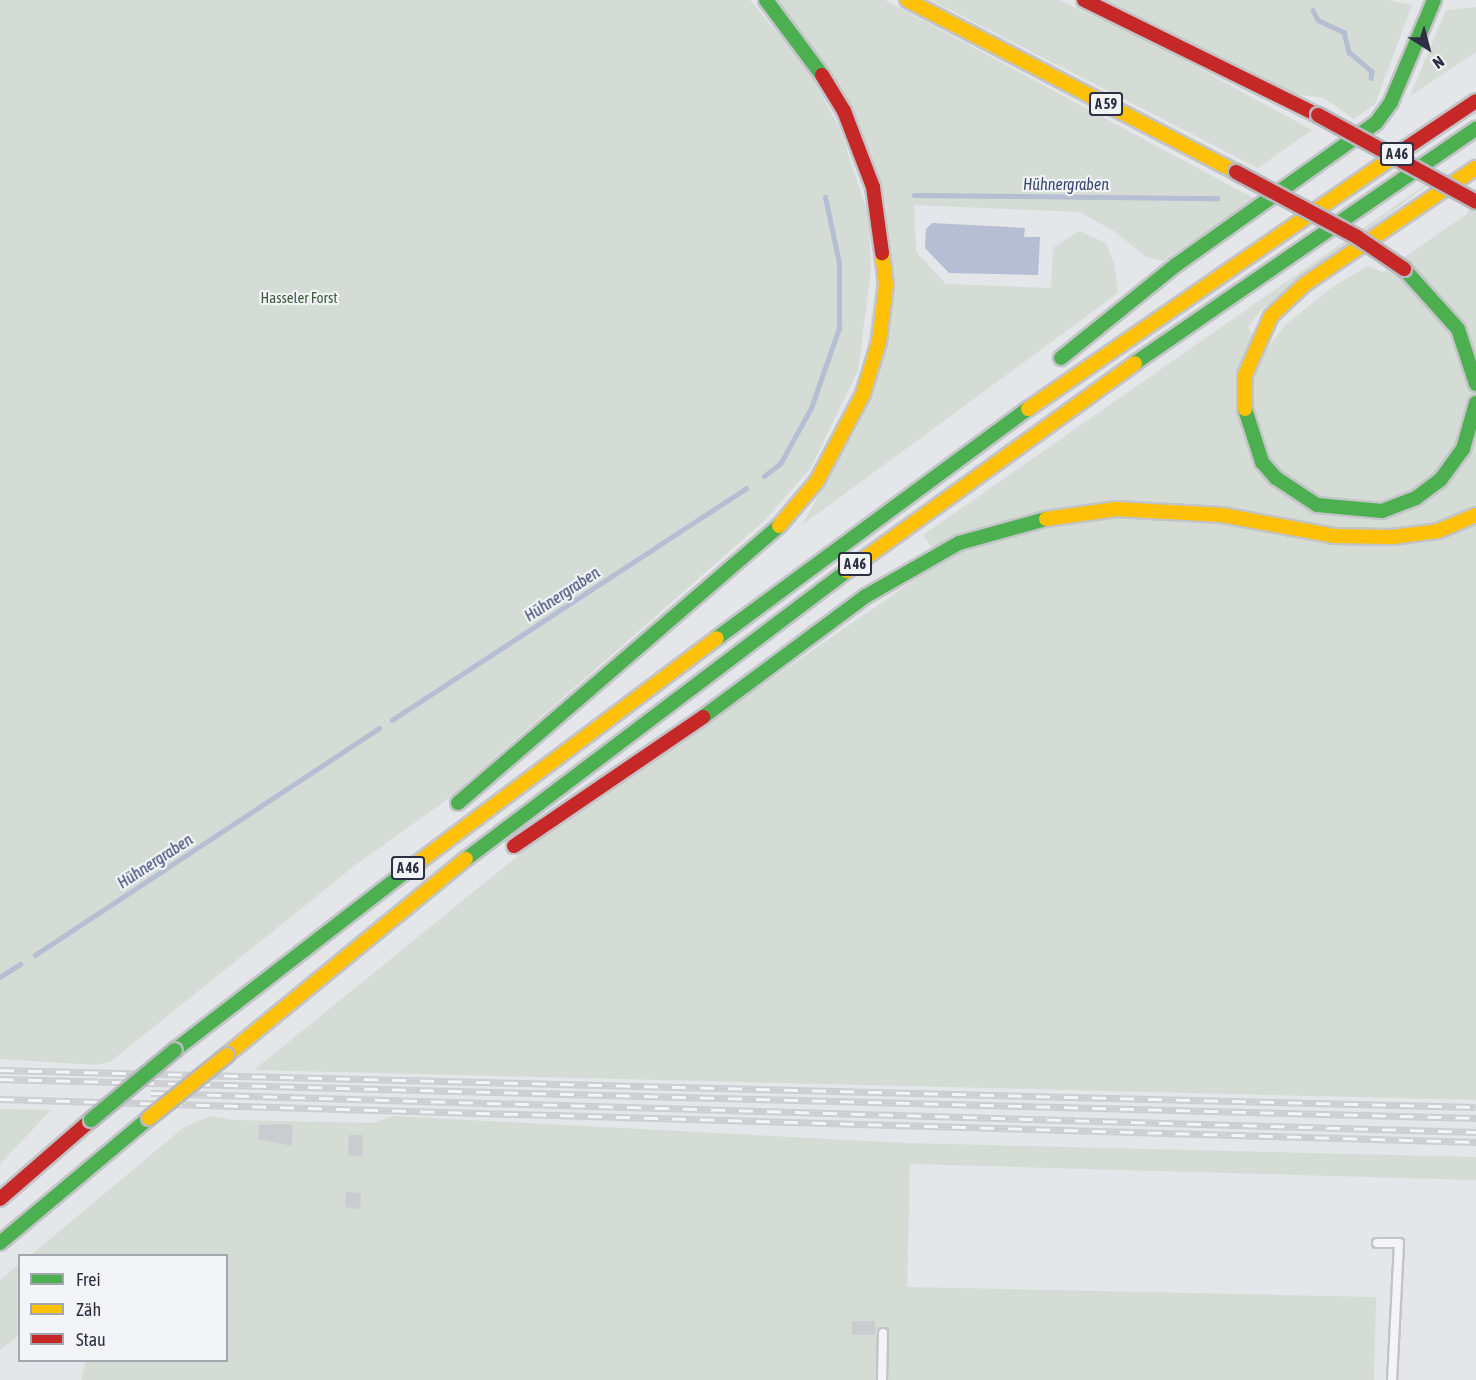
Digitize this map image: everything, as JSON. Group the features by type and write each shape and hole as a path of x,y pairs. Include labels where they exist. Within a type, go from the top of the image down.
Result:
{"highway":[{"path":"448,811 763,544 817,481 863,394 879,342 885,285 873,187 832,90 766,0"},
{"name":"A 59","path":"907,0 1357,237 1404,269 1458,329 1476,384"},
{"path":"1084,0 1318,115 1476,202"},
{"path":"1051,366 1176,265 1376,123 1391,102 1434,0"},
{"name":"A 46","path":"5,1195 174,1050 520,783 1010,422 1225,269 1476,101"},
{"name":"A 46","path":"0,1243 226,1054 493,836 777,622 1142,357 1476,129"},
{"path":"1476,168 1305,284 1271,316 1245,375 1244,403 1249,432 1262,462 1276,478 1317,505 1346,512 1382,511 1416,498 1441,479 1463,448 1476,403"},
{"path":"1010,422 1029,388"},
{"path":"503,854 675,737 866,596 959,543 1061,515 1116,509 1222,515 1334,536 1392,537 1437,531 1476,515"},
{"path":"258,1029 335,986 430,909"},
{"path":"58,1128 212,1002"},
{"path":"5,1195 43,1140"}],"lane":[{"path":"1377,1243 1399,1243 1392,1380"},
{"path":"882,1380 883,1333"}],"green space":[{"name":"Hasseler Forst","path":"0,0 750,0 809,71 840,129 869,217 871,270 858,371 810,469 765,520 444,802 358,863 110,1062 96,1065 0,1059"},
{"path":"778,0 885,0 1255,199 1163,261 1146,257 1114,231 1079,212 914,205 916,252 946,284 1051,288 1053,248 1079,231 1106,243 1114,263 1118,293 802,525 857,428 886,207"},
{"path":"931,0 1058,0 1145,39 1312,130 1258,168"},
{"path":"1105,0 1388,0 1412,5 1375,104 1354,119 1324,98 1293,94"},
{"path":"1476,7 1476,52 1410,96 1446,10"},
{"path":"1461,160 1262,309 1248,327 1265,351 1286,324 1334,286 1368,266 1383,272 1467,214 1476,187 1476,1100 254,1070 535,842 942,561 923,535"},
{"path":"0,1109 51,1110 0,1164"},
{"path":"211,1116 234,1120 373,1123 393,1116 906,1143 1476,1157 1476,1180 910,1164 907,1287 1376,1297 1374,1380 81,1380 86,1362 228,1362 228,1254 32,1254 184,1127"},
{"path":"18,1265 18,1336 0,1350 0,1280"}],"water":[{"path":"932,223 1025,228 1024,237 1040,237 1038,275 949,273 925,248 926,229"}],"building":[{"path":"259,1125 293,1125 292,1146 258,1139"},
{"path":"349,1135 363,1135 362,1156 348,1155"},
{"path":"346,1192 361,1193 360,1209 345,1207"},
{"path":"852,1321 875,1321 875,1335 852,1335"}],"waterway":[{"name":"Hühnergraben","path":"1313,10 1318,20 1344,32 1349,52 1372,71 1371,78"},
{"name":"Hühnergraben","path":"914,195 1217,198"},
{"name":"Hühnergraben","path":"764,476 780,464 811,408 839,328 839,263 825,197"},
{"name":"Hühnergraben","path":"392,720 746,488"},
{"name":"Hühnergraben","path":"35,955 379,728"},
{"name":"Hühnergraben","path":"0,977 20,964"}],"railway":[{"path":"0,1070 1476,1107"},
{"path":"0,1079 1476,1118"},
{"path":"151,1093 1476,1132"},
{"path":"0,1099 1476,1142"}],"traffic: fast":[{"path":"766,0 822,75"},
{"path":"1061,358 1176,265 1376,123 1391,102 1434,0"},
{"path":"1135,363 1476,129"},
{"path":"1404,269 1458,329 1476,384"},
{"path":"1245,409 1262,462 1276,478 1317,505 1382,511 1416,498 1441,479 1463,449 1476,403"},
{"path":"717,638 1028,409"},
{"path":"703,717 866,596 959,543 1046,519"},
{"path":"458,803 779,526"},
{"path":"466,859 847,571"},
{"path":"175,1050 416,864"},
{"path":"91,1120 175,1050"},
{"path":"0,1243 149,1118"}],"traffic: slow":[{"path":"907,0 1236,172"},
{"path":"1028,409 1406,148"},
{"path":"1245,409 1245,375 1271,316 1305,284 1476,168"},
{"path":"779,526 817,481 863,394 879,342 886,285 882,253"},
{"path":"847,571 1135,363"},
{"path":"1046,519 1116,509 1222,515 1334,536 1392,537 1438,531 1476,515"},
{"path":"416,864 717,638"},
{"path":"227,1055 466,859"},
{"path":"149,1118 227,1055"}],"traffic: jam":[{"path":"1084,0 1318,115"},
{"path":"822,75 844,111 873,187 882,253"},
{"path":"1406,148 1476,101"},
{"path":"1318,115 1476,202"},
{"path":"1236,172 1357,237 1404,269"},
{"path":"514,846 703,717"},
{"path":"0,1199 91,1120"}]}
